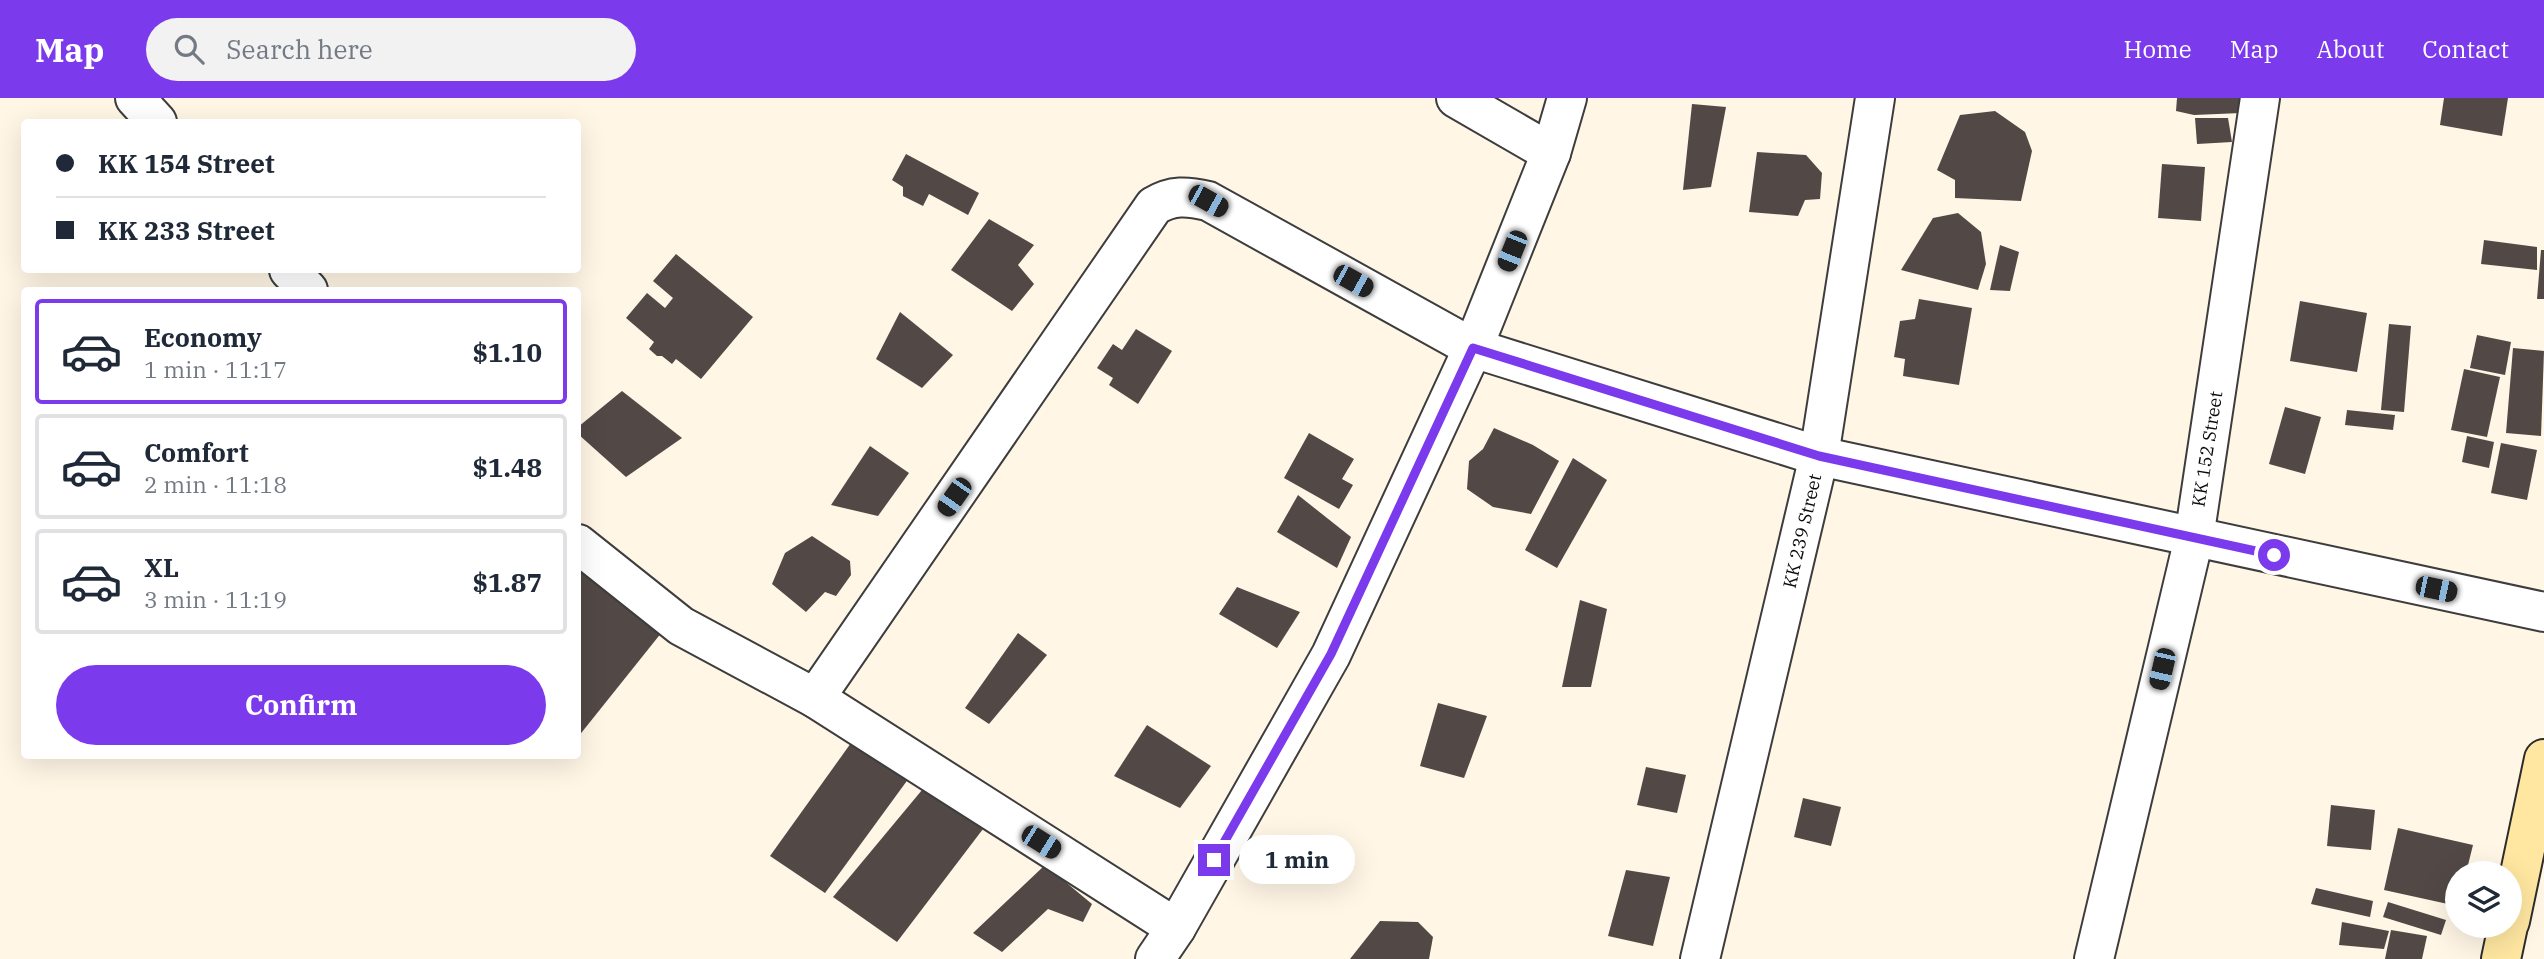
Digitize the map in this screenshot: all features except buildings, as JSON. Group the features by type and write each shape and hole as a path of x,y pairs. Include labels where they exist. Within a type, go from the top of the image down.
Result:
{"main road":[{"path":"2522,863 2544,759"},
{"path":"2501,959 2505,938"}],"street":[{"path":"135,98 154,119"},
{"path":"1456,98 1551,153"},
{"path":"1155,959 1176,928 1331,654 1473,348 1551,153 1567,98"},
{"name":"KK 239 Street","path":"1700,959 1819,456 1875,98"},
{"name":"KK 152 Street","path":"2094,959 2194,538 2260,98"},
{"path":"816,698 1154,206 1167,198 1189,196 1208,201 1473,348 1819,456 2544,612"},
{"path":"292,273 305,287"},
{"path":"581,546 681,626 816,698 1176,928"}],"route":[{"path":"1214,860 1331,654 1473,348 1819,456 2274,555"}]}
